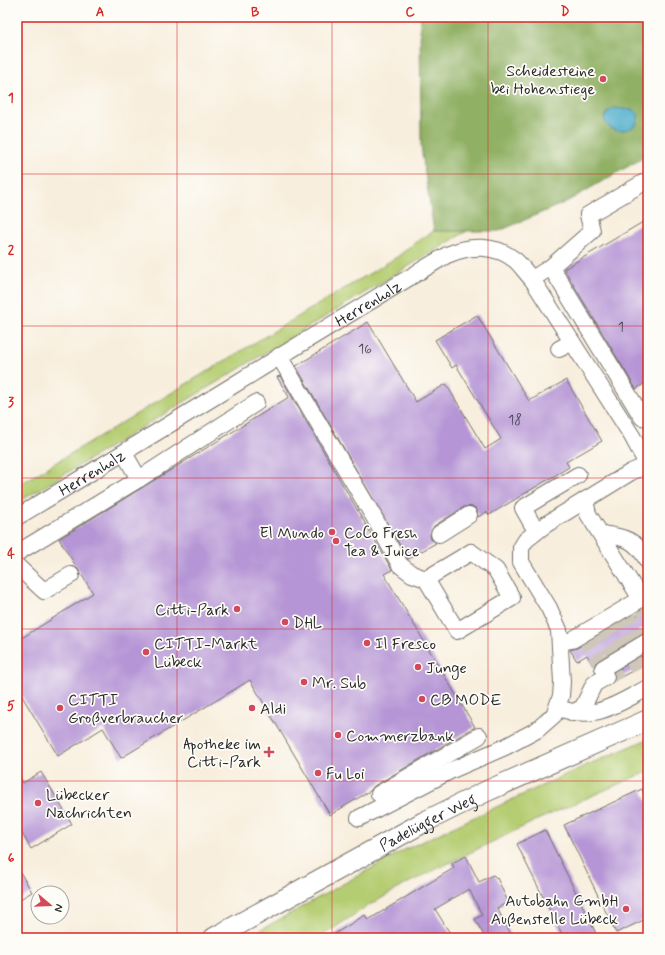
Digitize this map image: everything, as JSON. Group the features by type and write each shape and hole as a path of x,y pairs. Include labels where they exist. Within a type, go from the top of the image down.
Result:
{"main road":[{"name":"Padelügger Weg","path":"214,938 424,822 492,789 648,720"}],"street":[{"path":"532,279 551,267 592,231 588,215 648,180"},
{"name":"Herrenholz","path":"17,517 124,453 279,356 455,251 474,247 502,251 516,260 532,279 566,345 634,440 648,465"},
{"path":"551,267 642,417 648,418"},
{"path":"279,356 375,519 400,565 412,574 426,579 457,631 512,598 496,570 471,552 426,579"},
{"path":"17,554 139,479 256,403"},
{"path":"124,453 139,479"},
{"path":"379,794 448,764 507,746 537,730 554,715 558,708 562,682 561,642 559,630 549,608 521,562 521,548 526,540 536,531 631,472 648,465"},
{"path":"536,531 523,508 578,475"},
{"path":"561,642 572,640 641,599 588,514 585,500"},
{"path":"439,534 469,516"},
{"path":"601,534 621,537 636,544 648,562"},
{"path":"17,566 44,591 71,575"},
{"path":"574,713 583,707 594,684 604,672 648,641"},
{"path":"594,712 608,697 648,677"},
{"path":"558,708 574,713 594,712 606,709 648,688"},
{"path":"359,818 448,764 479,736"}],"green space":[{"path":"420,17 648,17 648,155 566,202 499,231 434,231 421,147"},
{"path":"434,231 467,231 17,503 17,486 397,257 416,242"},
{"path":"648,739 648,771 537,820 410,882 366,907 319,938 246,938 406,849 580,768"}],"water":[{"path":"614,108 634,110 639,115 636,125 622,131 609,127 604,118 609,111"}],"building":[{"path":"648,219 648,381 636,389 564,269"},
{"path":"477,315 529,401 566,380 602,441 566,462 569,467 489,515 487,512 478,517 477,510 474,507 464,507 434,526 430,535 431,539 436,543 408,559 296,366 368,322 416,402 446,384 485,449 501,439 456,365 452,368 435,340"},
{"name":"Citti-Park","path":"280,376 392,570 384,574 475,727 374,786 370,791 330,815 250,680 121,758 103,728 58,756 17,688 17,641 93,593 59,539 289,397 277,377"},
{"path":"648,609 648,625 638,631 640,635 598,660 593,666 587,655 577,661 570,650 577,648 631,616 632,618"},
{"path":"647,653 648,663 615,680 614,672"},
{"name":"Lübecker Nachrichten","path":"41,772 72,824 31,849 17,825 17,774 23,783"},
{"path":"642,789 648,803 648,918 616,933 564,825"},
{"path":"545,830 598,938 564,938 527,865 517,844"},
{"path":"466,856 479,882 493,875 497,878 508,902 497,908 513,938 485,938 475,919 482,915 469,889 435,909 453,938 328,938 365,915 368,920 454,868 452,863"},
{"path":"17,867 30,889 30,893 17,901"}],"tunnel":[{"path":"641,599 648,621"},
{"path":"624,609 643,644"},
{"path":"610,617 630,652"},
{"path":"596,626 617,659"},
{"path":"583,634 603,668"},
{"path":"606,677 648,656"}],"place":[{"name":"Scheidesteine bei Hohenstiege","path":"603,79"},
{"name":"El Mundo","path":"332,532"},
{"name":"CoCo Fresh Tea & Juice","path":"336,541"},
{"name":"Citti-Park","path":"237,609"},
{"name":"DHL","path":"285,622"},
{"name":"Il Fresco","path":"367,643"},
{"name":"CITTI-Markt Lübeck","path":"146,652"},
{"name":"Junge","path":"418,667"},
{"name":"Mr. Sub","path":"304,682"},
{"name":"CB MODE","path":"422,699"},
{"name":"CITTI Großverbraucher","path":"60,708"},
{"name":"Aldi","path":"252,708"},
{"name":"Commerzbank","path":"338,735"},
{"name":"Apotheke im Citti-Park","path":"269,752"},
{"name":"Fu Loi","path":"318,773"},
{"name":"Lübecker Nachrichten","path":"38,803"},
{"name":"Autobahn GmbH Außenstelle Lübeck","path":"626,909"}]}
